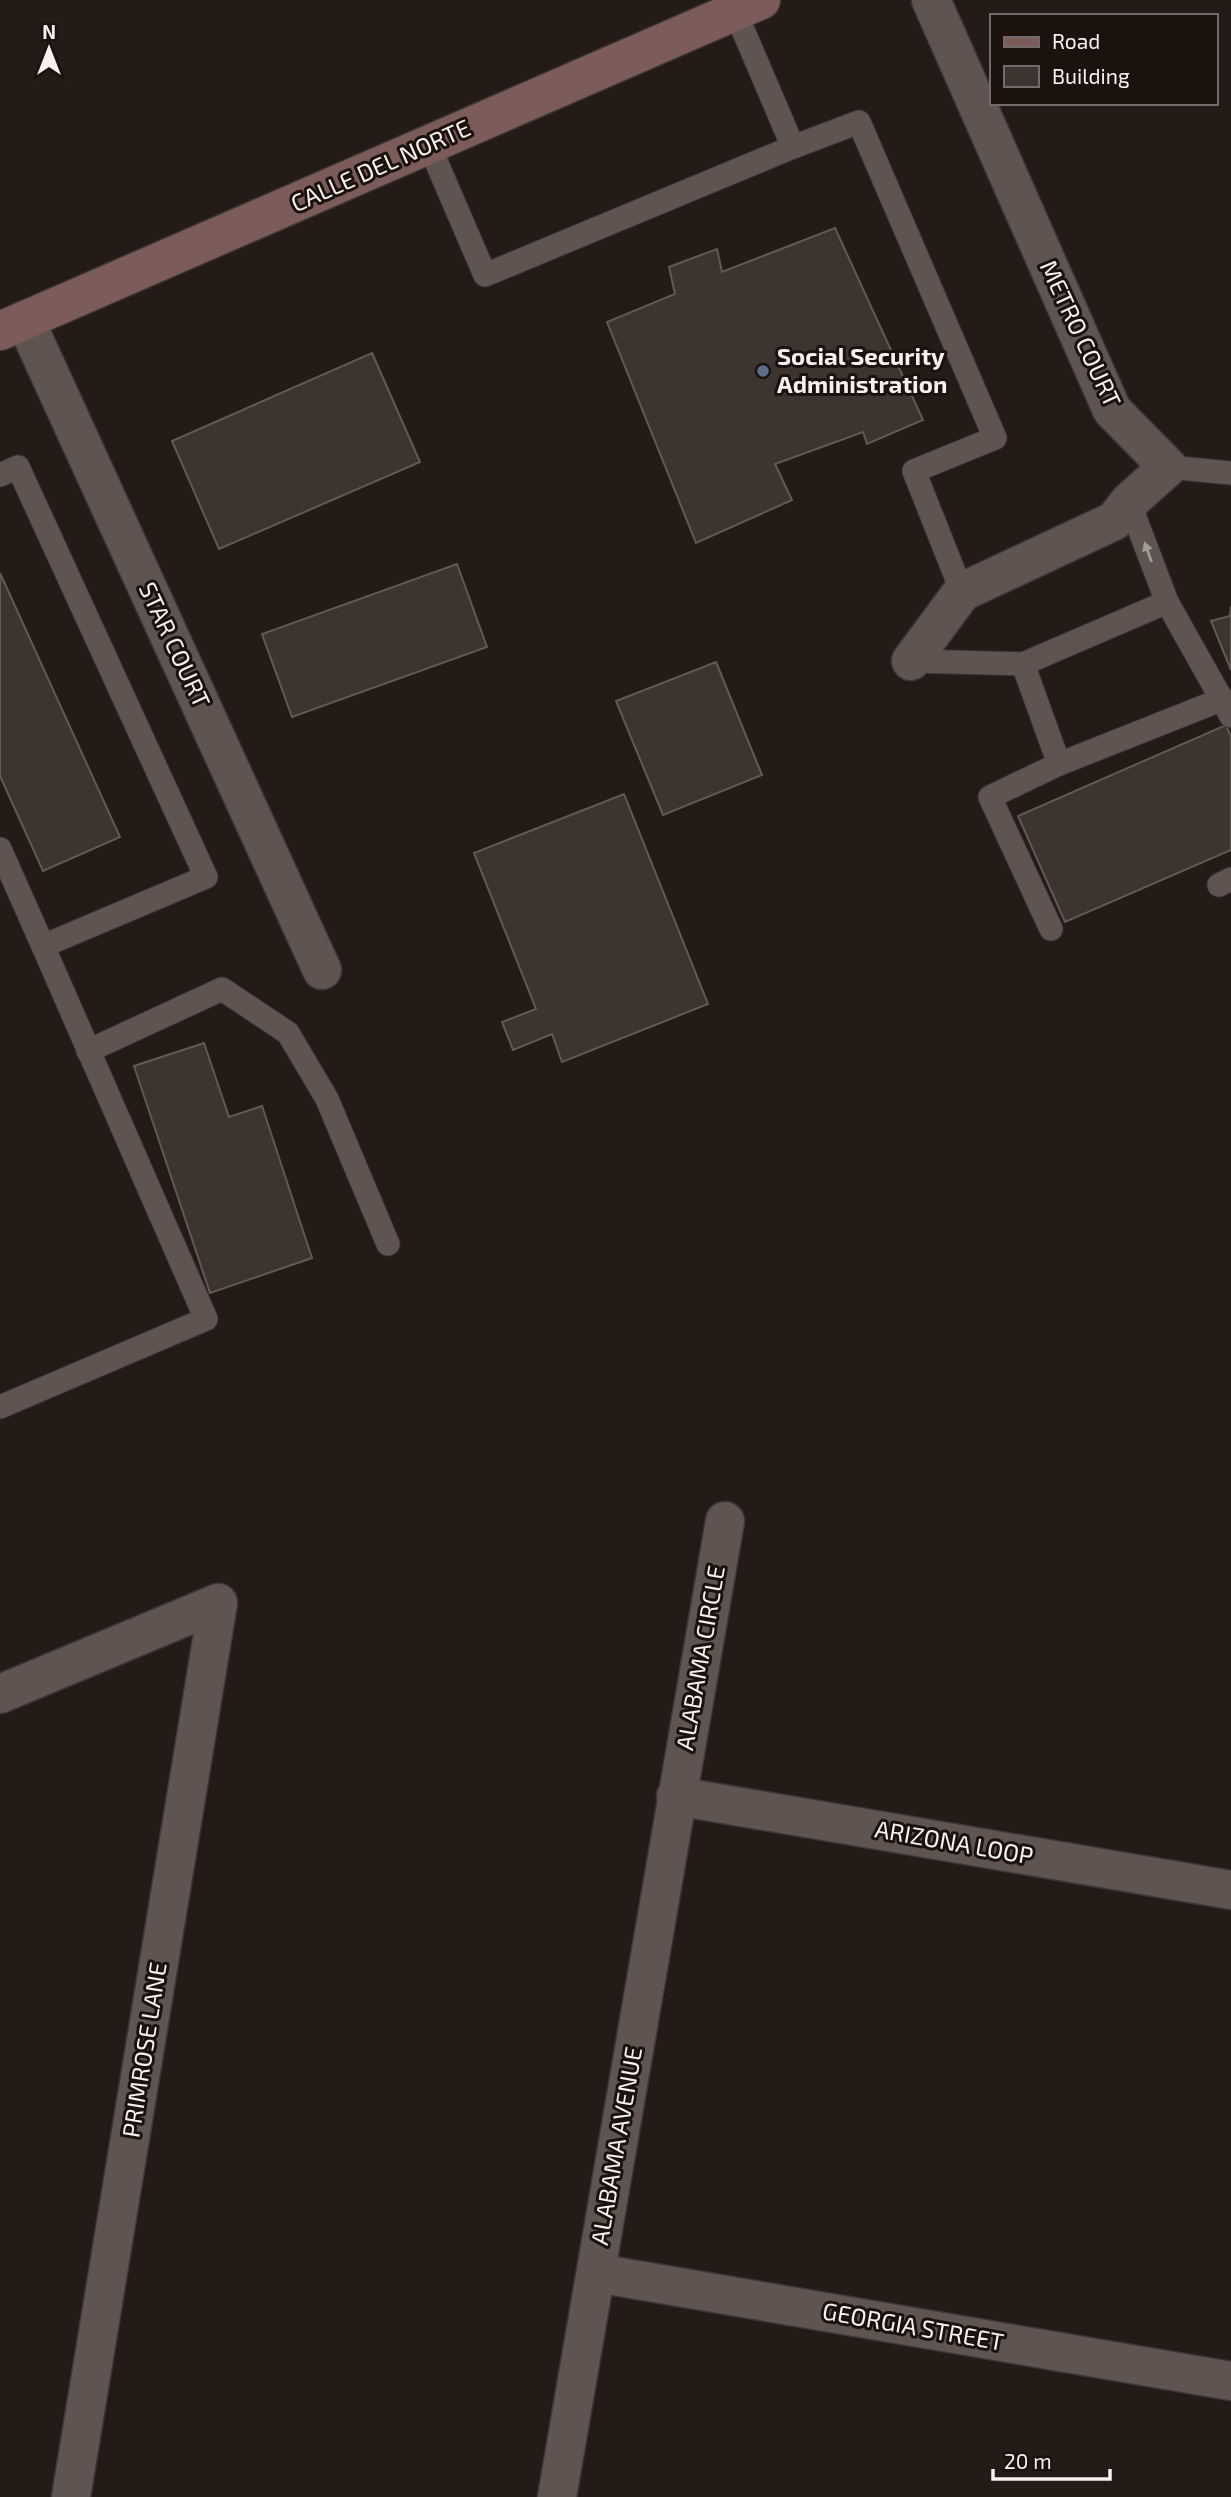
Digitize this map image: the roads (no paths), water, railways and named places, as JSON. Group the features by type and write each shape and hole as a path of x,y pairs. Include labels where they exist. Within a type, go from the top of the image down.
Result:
{"street":[{"name":"METRO COURT","path":"931,0 1112,410 1168,467"},
{"name":"CALLE DEL NORTE","path":"13,326 748,6"},
{"name":"STAR COURT","path":"13,326 322,970"},
{"path":"911,661 962,592 1114,521 1129,502 1168,467"},
{"name":"ALABAMA CIRCLE","path":"676,1796 725,1521"},
{"name":"PRIMROSE LANE","path":"0,1694 218,1603 71,2497"},
{"name":"ARIZONA LOOP","path":"676,1796 1231,1890"},
{"name":"ALABAMA AVENUE","path":"557,2497 676,1796"},
{"name":"GEORGIA STREET","path":"596,2273 1231,2381"}],"lane":[{"path":"748,6 793,147"},
{"path":"429,145 485,275 859,122 995,438 914,471 962,592"},
{"path":"0,475 18,467 206,877 43,946"},
{"path":"1168,467 1231,473"},
{"path":"1051,929 990,797 1059,764 1227,707 1167,602 1129,502"},
{"path":"911,661 1023,664 1167,602"},
{"path":"1023,664 1059,764"},
{"path":"0,849 206,1319 0,1407"},
{"path":"89,1051 222,989 288,1032 327,1099 388,1244"}],"place":[{"name":"Social Security Administration","path":"763,371"}]}
